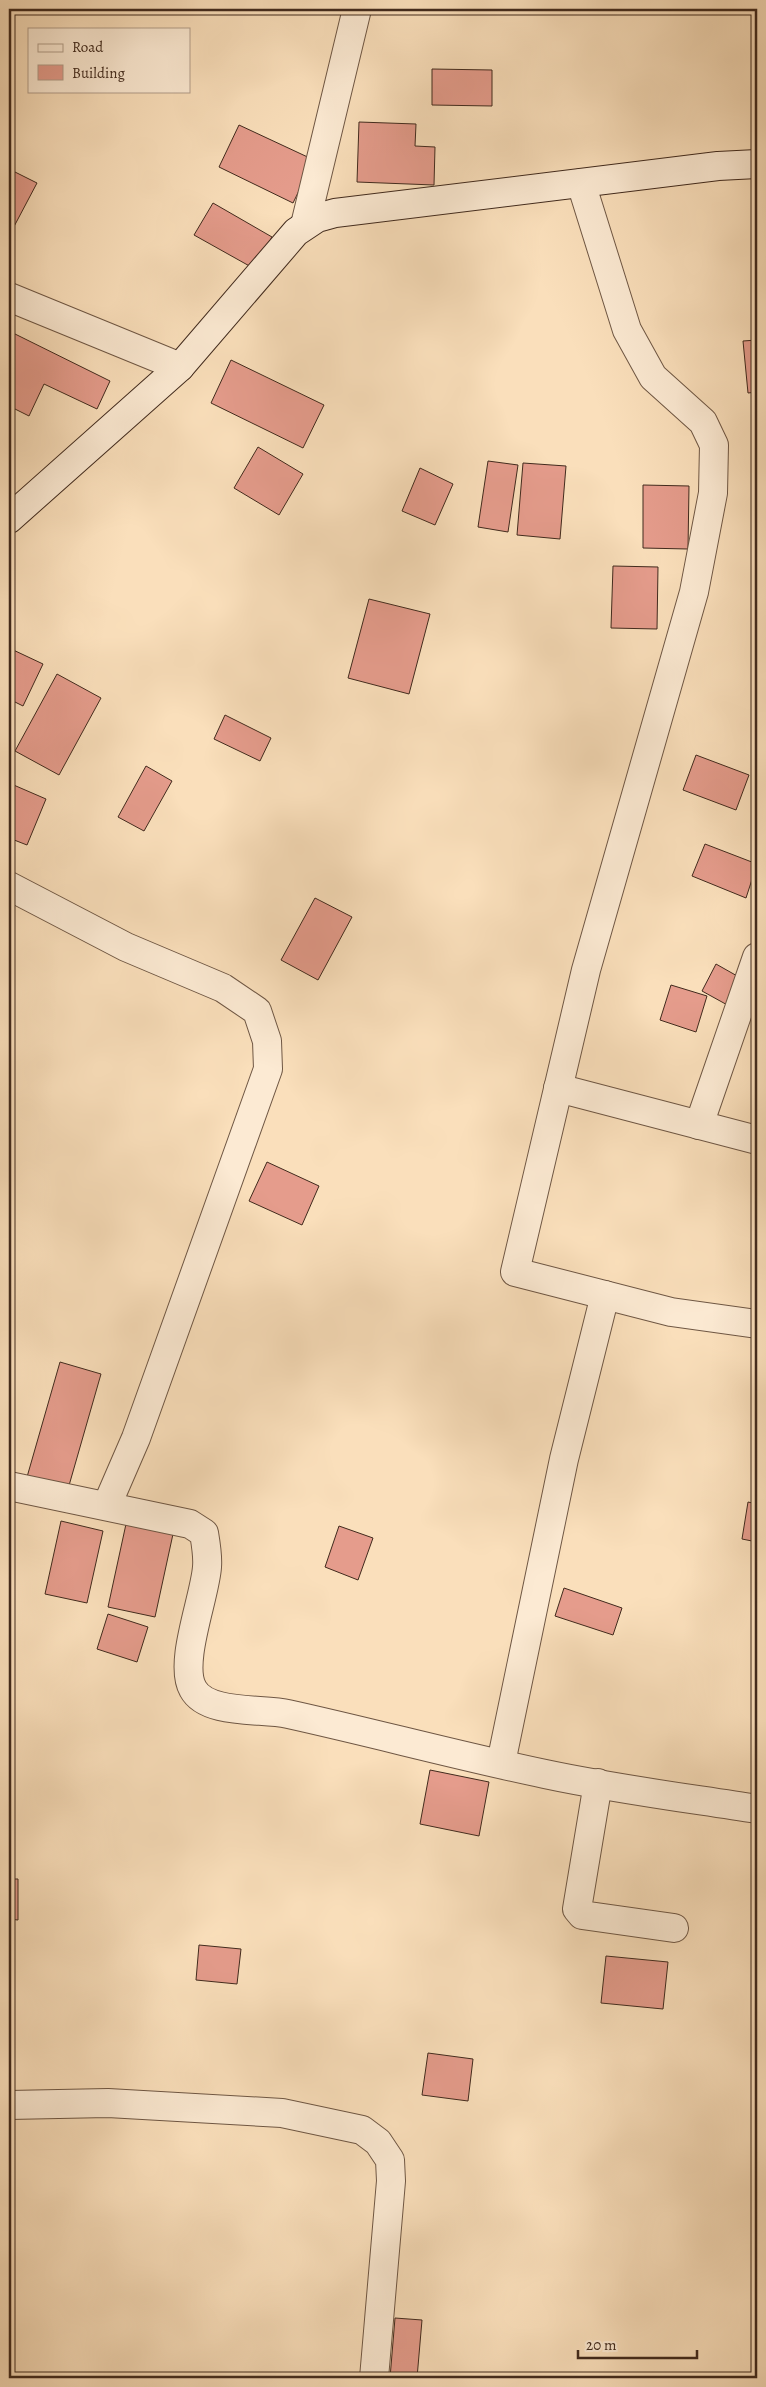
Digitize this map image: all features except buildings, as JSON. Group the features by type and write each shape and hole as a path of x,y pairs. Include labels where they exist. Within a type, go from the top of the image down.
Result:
{"street":[{"path":"305,225 358,9"},
{"path":"9,519 180,367 296,232 317,218 335,213 718,166 757,164"},
{"path":"582,183 628,330 652,377 703,422 714,444 713,493 694,592 586,970 515,1272 671,1312 757,1324"},
{"path":"9,297 180,367"},
{"path":"9,886 126,947 223,988 257,1011 267,1041 268,1069 136,1438 107,1505"},
{"path":"698,1125 757,957"},
{"path":"558,1088 757,1140"},
{"path":"501,1764 564,1459 605,1295"},
{"path":"9,1486 107,1505 190,1524 204,1533 207,1568 190,1651 188,1674 193,1690 205,1701 220,1707 285,1713 546,1774 757,1809"},
{"path":"598,1783 577,1909 582,1915 674,1928"},
{"path":"9,2105 108,2103 282,2112 362,2130 378,2142 390,2160 390,2191 374,2378"}]}
